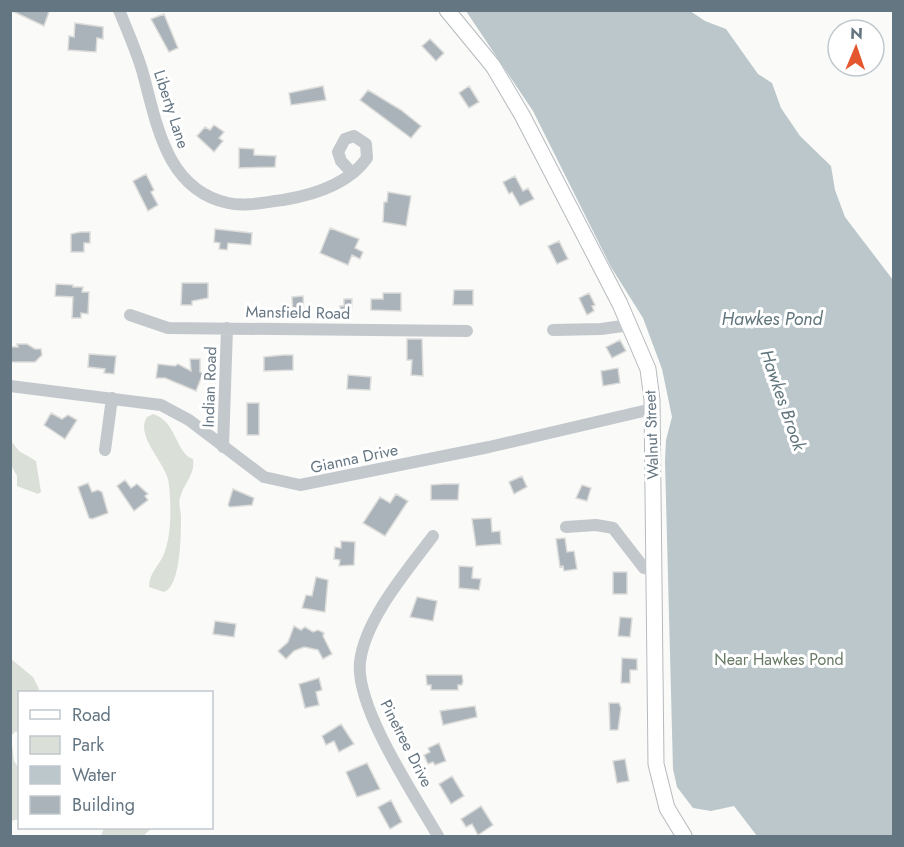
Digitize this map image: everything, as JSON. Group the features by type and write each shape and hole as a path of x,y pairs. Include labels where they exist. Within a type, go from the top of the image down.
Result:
{"main road":[{"name":"Walnut Street","path":"447,10 493,66 516,105 630,325 648,369 652,409 656,764 667,808 684,837"}],"street":[{"name":"Liberty Lane","path":"119,10 141,69 156,126 168,156 186,182 205,196 231,204 283,200 317,192 352,173"},
{"name":"Mansfield Road","path":"130,315 168,328 467,331"},
{"path":"553,330 601,329 630,325"},
{"name":"Indian Road","path":"223,447 227,328"},
{"name":"Gianna Drive","path":"10,386 161,405 189,420 264,477 300,485 489,447 652,409"},
{"path":"105,450 112,398"},
{"path":"566,527 596,525 613,528 644,568 653,570"},
{"name":"Pinetree Drive","path":"433,536 375,619 363,647 359,677 373,719 438,837"}],"green space":[{"path":"153,414 161,417 167,423 183,451 193,459 193,469 179,500 181,535 177,570 170,588 164,592 149,587 167,546 170,520 170,493 167,477 145,433 144,425 147,417"},
{"path":"11,441 19,451 36,461 41,492 38,494 17,486 17,476 11,465"},
{"path":"11,659 33,677 39,689 38,691 18,691 18,733 16,731 11,736"},
{"path":"11,737 14,761 18,767 18,819 11,821"},
{"path":"104,829 151,829 143,836 101,836"}],"water":[{"name":"Hawkes Pond","path":"466,11 690,11 705,21 726,29 758,74 772,83 781,108 800,136 831,166 835,190 845,217 893,280 893,836 757,836 734,806 711,811 693,808 677,787 673,769 665,461 666,440 672,417 662,369 643,318 611,267 533,111"}],"building":[{"path":"10,10 44,10 49,12 44,26"},
{"path":"164,14 178,48 169,52 151,19"},
{"path":"75,23 103,27 103,39 97,38 96,52 68,50 69,36 74,37"},
{"path":"430,39 444,53 436,61 422,46"},
{"path":"323,86 326,100 291,105 289,93"},
{"path":"469,86 479,102 469,108 459,93"},
{"path":"368,90 401,110 421,126 411,138 360,100"},
{"path":"214,125 224,132 219,138 223,141 214,152 197,136 205,127 210,130"},
{"path":"239,148 254,149 254,155 276,156 275,167 239,168"},
{"path":"146,174 154,190 151,192 158,205 148,211 133,181"},
{"path":"515,176 523,191 528,188 534,199 520,206 512,192 509,194 503,182"},
{"path":"388,192 411,196 406,226 383,222 384,202 387,202"},
{"path":"330,228 359,239 355,248 363,252 360,259 352,255 348,265 320,253"},
{"path":"215,229 252,233 251,245 228,243 227,250 219,249 220,243 214,242"},
{"path":"90,232 90,243 84,243 84,252 71,252 71,234"},
{"path":"559,241 568,259 557,264 548,246"},
{"path":"182,283 208,283 208,298 192,301 192,305 181,305"},
{"path":"56,284 83,287 82,292 89,292 88,314 81,313 81,318 72,318 73,297 55,296"},
{"path":"454,290 473,290 473,305 453,305"},
{"path":"383,293 401,293 401,311 371,310 371,299 383,299"},
{"path":"589,293 595,305 592,306 594,311 587,315 579,298"},
{"path":"303,296 304,316 293,316 292,297"},
{"path":"344,299 352,299 351,318 340,318 340,306 344,306"},
{"path":"407,339 422,339 423,376 411,375 412,360 407,360"},
{"path":"620,340 626,351 612,358 606,347"},
{"path":"17,344 27,344 35,349 41,349 42,355 35,362 10,362 10,347 18,347"},
{"path":"89,354 116,356 114,374 104,373 105,369 88,367"},
{"path":"293,355 293,370 264,371 264,357"},
{"path":"190,359 200,359 200,372 203,373 196,391 165,378 156,378 158,364 175,366 178,364 191,371"},
{"path":"618,368 620,383 603,386 601,371"},
{"path":"348,375 371,377 370,390 347,389"},
{"path":"247,403 259,403 259,435 247,435"},
{"path":"51,413 62,419 68,415 77,420 65,439 44,425"},
{"path":"522,476 527,487 514,494 509,482"},
{"path":"125,480 131,488 137,484 148,494 145,496 148,500 134,511 117,486"},
{"path":"88,483 92,492 98,490 102,492 108,513 92,519 89,518 78,487"},
{"path":"459,484 458,500 431,500 431,485"},
{"path":"582,485 591,488 587,501 576,498"},
{"path":"233,489 254,498 252,505 230,507 228,505"},
{"path":"396,494 408,501 385,536 363,523 380,497 390,503"},
{"path":"491,518 492,532 500,531 501,544 476,546 472,519"},
{"path":"565,538 567,552 574,551 577,569 564,571 563,566 560,567 556,539"},
{"path":"341,541 355,542 354,565 339,566 340,560 334,559 335,547 341,548"},
{"path":"459,566 473,567 472,578 481,579 479,590 459,588"},
{"path":"613,572 627,572 627,594 613,594"},
{"path":"316,577 328,580 325,612 302,608 306,595 312,596"},
{"path":"417,597 437,601 433,621 410,617"},
{"path":"620,617 632,618 630,637 618,636"},
{"path":"215,621 236,624 234,637 213,634"},
{"path":"294,626 301,630 305,627 313,632 318,630 324,633 323,636 332,654 323,659 318,650 304,647 294,651 286,659 278,651 288,642"},
{"path":"622,658 637,659 637,670 630,670 630,683 621,683"},
{"path":"426,675 462,675 463,681 462,685 458,685 458,690 431,690 431,685 427,685"},
{"path":"319,678 322,690 316,692 319,705 305,708 299,684"},
{"path":"609,703 619,703 621,708 618,730 610,730"},
{"path":"475,706 477,717 443,725 440,711"},
{"path":"341,724 354,744 339,752 334,741 326,745 322,736"},
{"path":"439,743 446,761 435,765 433,762 428,764 424,755 430,752 428,748"},
{"path":"625,759 629,781 617,783 613,761"},
{"path":"367,763 380,789 357,797 346,772"},
{"path":"452,776 464,796 451,804 439,784"},
{"path":"391,800 402,822 390,829 378,807"},
{"path":"481,806 493,825 478,835 472,824 466,827 461,819"}],"water label":[{"name":"Hawkes Brook","path":"783,400"}],"park label":[{"name":"Near Hawkes Pond","path":"779,659"}]}
